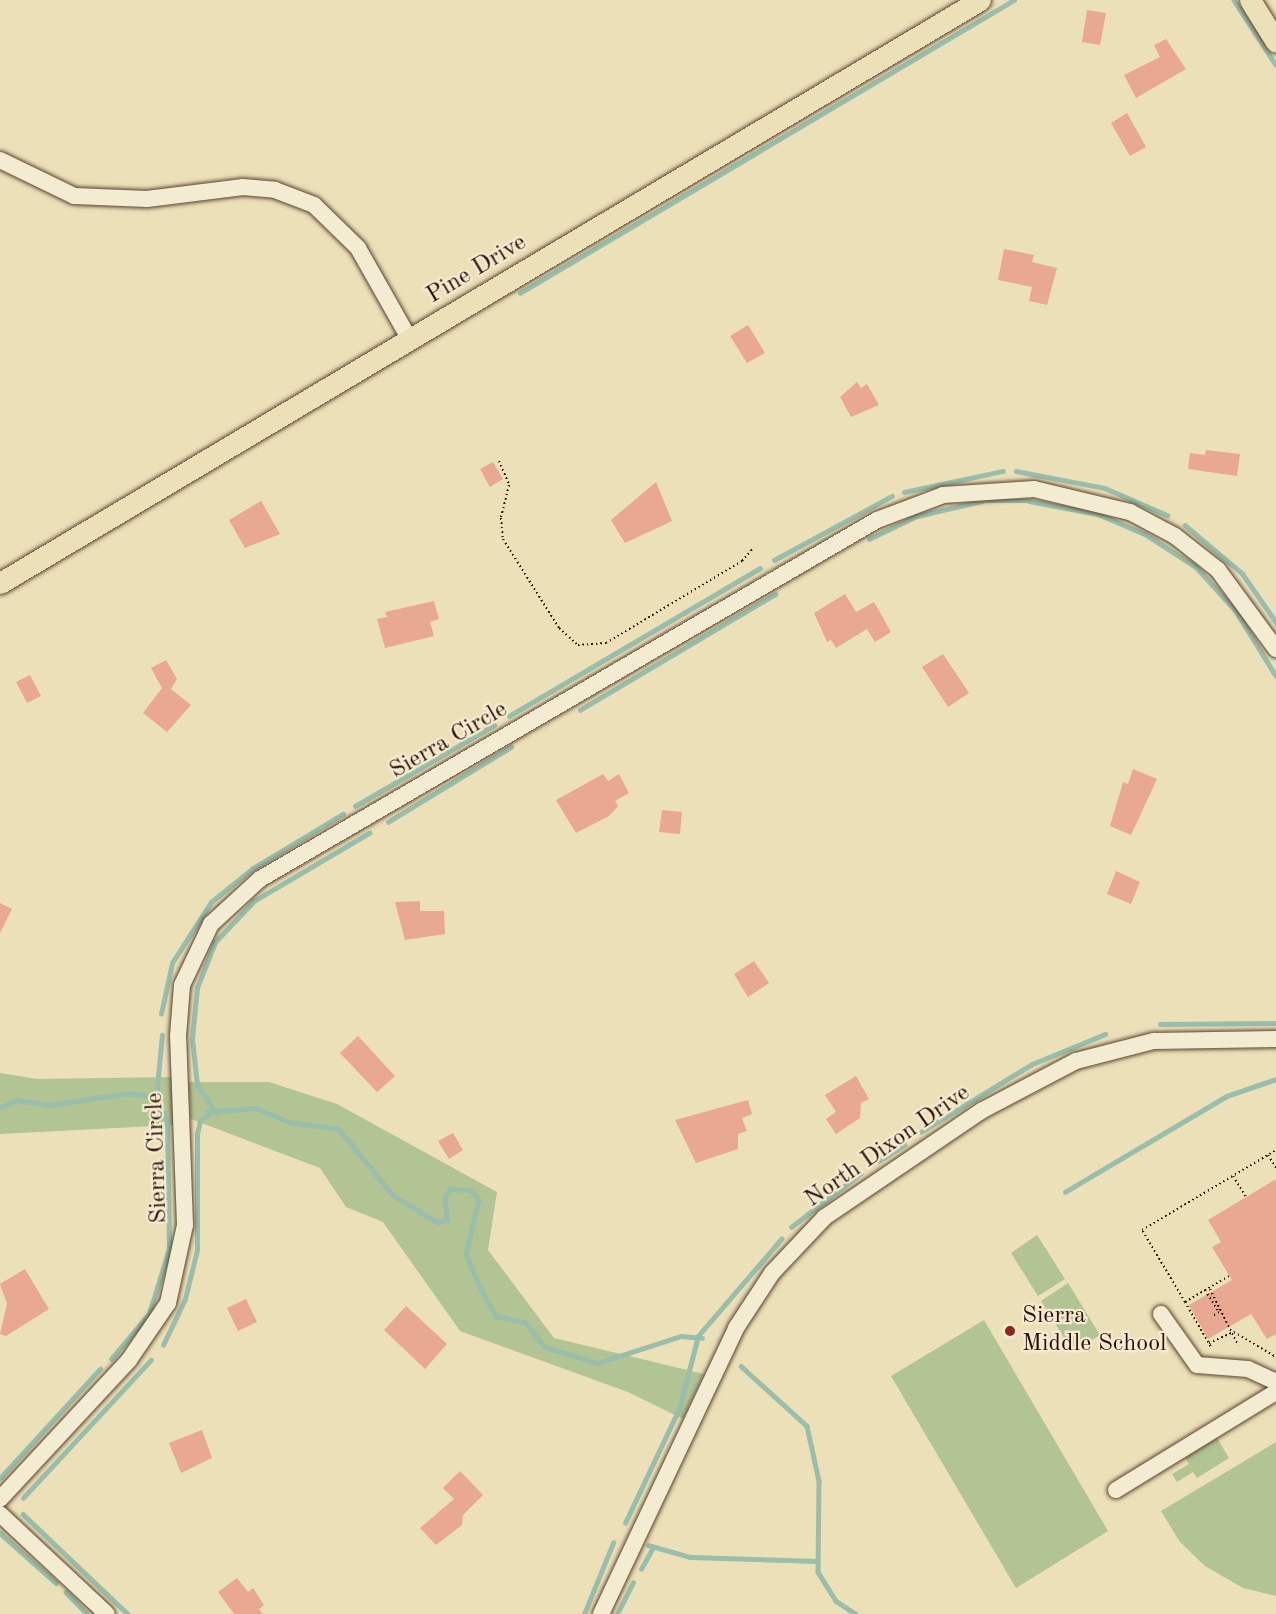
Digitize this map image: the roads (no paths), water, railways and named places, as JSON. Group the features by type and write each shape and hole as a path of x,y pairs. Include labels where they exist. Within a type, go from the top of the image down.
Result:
{"main road":[{"name":"Pine Drive","path":"0,583 980,0"},
{"path":"1250,0 1276,42"}],"street":[{"path":"0,160 74,196 147,199 243,187 275,190 314,205 358,248 410,339"},
{"name":"Sierra Circle","path":"0,1499 129,1360 166,1309 185,1225 178,1036 182,985 211,924 260,879 870,524 934,496 986,488 1034,489 1130,512 1175,536 1218,570 1276,649"},
{"name":"North Dixon Drive","path":"600,1614 736,1328 772,1273 825,1217 981,1111 1076,1061 1154,1041 1276,1039"},
{"path":"1161,1314 1197,1365 1248,1369 1276,1382"},
{"path":"1116,1491 1276,1392"},
{"path":"0,1514 107,1614"}],"waterway":[{"path":"520,293 1014,0"},
{"path":"1234,0 1276,65"},
{"path":"904,492 1003,471"},
{"path":"1016,471 1105,488 1167,515"},
{"path":"774,560 892,496"},
{"path":"869,539 917,516 982,501 1029,501 1098,514 1145,534 1196,567 1236,611 1276,676"},
{"path":"1185,525 1242,573 1276,622"},
{"path":"509,716 760,568"},
{"path":"580,710 775,594"},
{"path":"355,806 494,725"},
{"path":"388,822 511,747"},
{"path":"161,1014 172,963 211,902 253,868 343,814"},
{"path":"216,1113 197,1085 192,1039 197,988 215,942 254,901 369,833"},
{"path":"1160,1024 1276,1023"},
{"path":"921,1132 1032,1064 1105,1034"},
{"path":"111,1359 149,1314 169,1249 167,1122 156,1097 162,1035"},
{"path":"1065,1192 1227,1096 1276,1079"},
{"path":"0,1108 17,1100 49,1105 129,1093 160,1098"},
{"path":"207,1112 256,1108 289,1122 339,1129 393,1195 437,1222 447,1220 444,1199 450,1189 471,1190 479,1200 466,1254 481,1289 496,1316 525,1322 545,1347 598,1363 681,1336 702,1338"},
{"path":"163,1345 185,1299 197,1250 197,1134 200,1121 209,1114"},
{"path":"879,1161 904,1145"},
{"path":"791,1227 861,1173"},
{"path":"625,1523 679,1409 698,1336 781,1239"},
{"path":"23,1498 151,1360"},
{"path":"741,1366 807,1426 819,1481 818,1572 836,1601 856,1614"},
{"path":"0,1478 100,1369"},
{"path":"23,1514 128,1614"},
{"path":"0,1533 56,1583"},
{"path":"584,1614 613,1543"},
{"path":"648,1545 690,1557 817,1561"},
{"path":"641,1569 653,1547"},
{"path":"617,1614 633,1583"},
{"path":"66,1592 87,1614"}],"place":[{"name":"Sierra Middle School","path":"1010,1331"}]}
